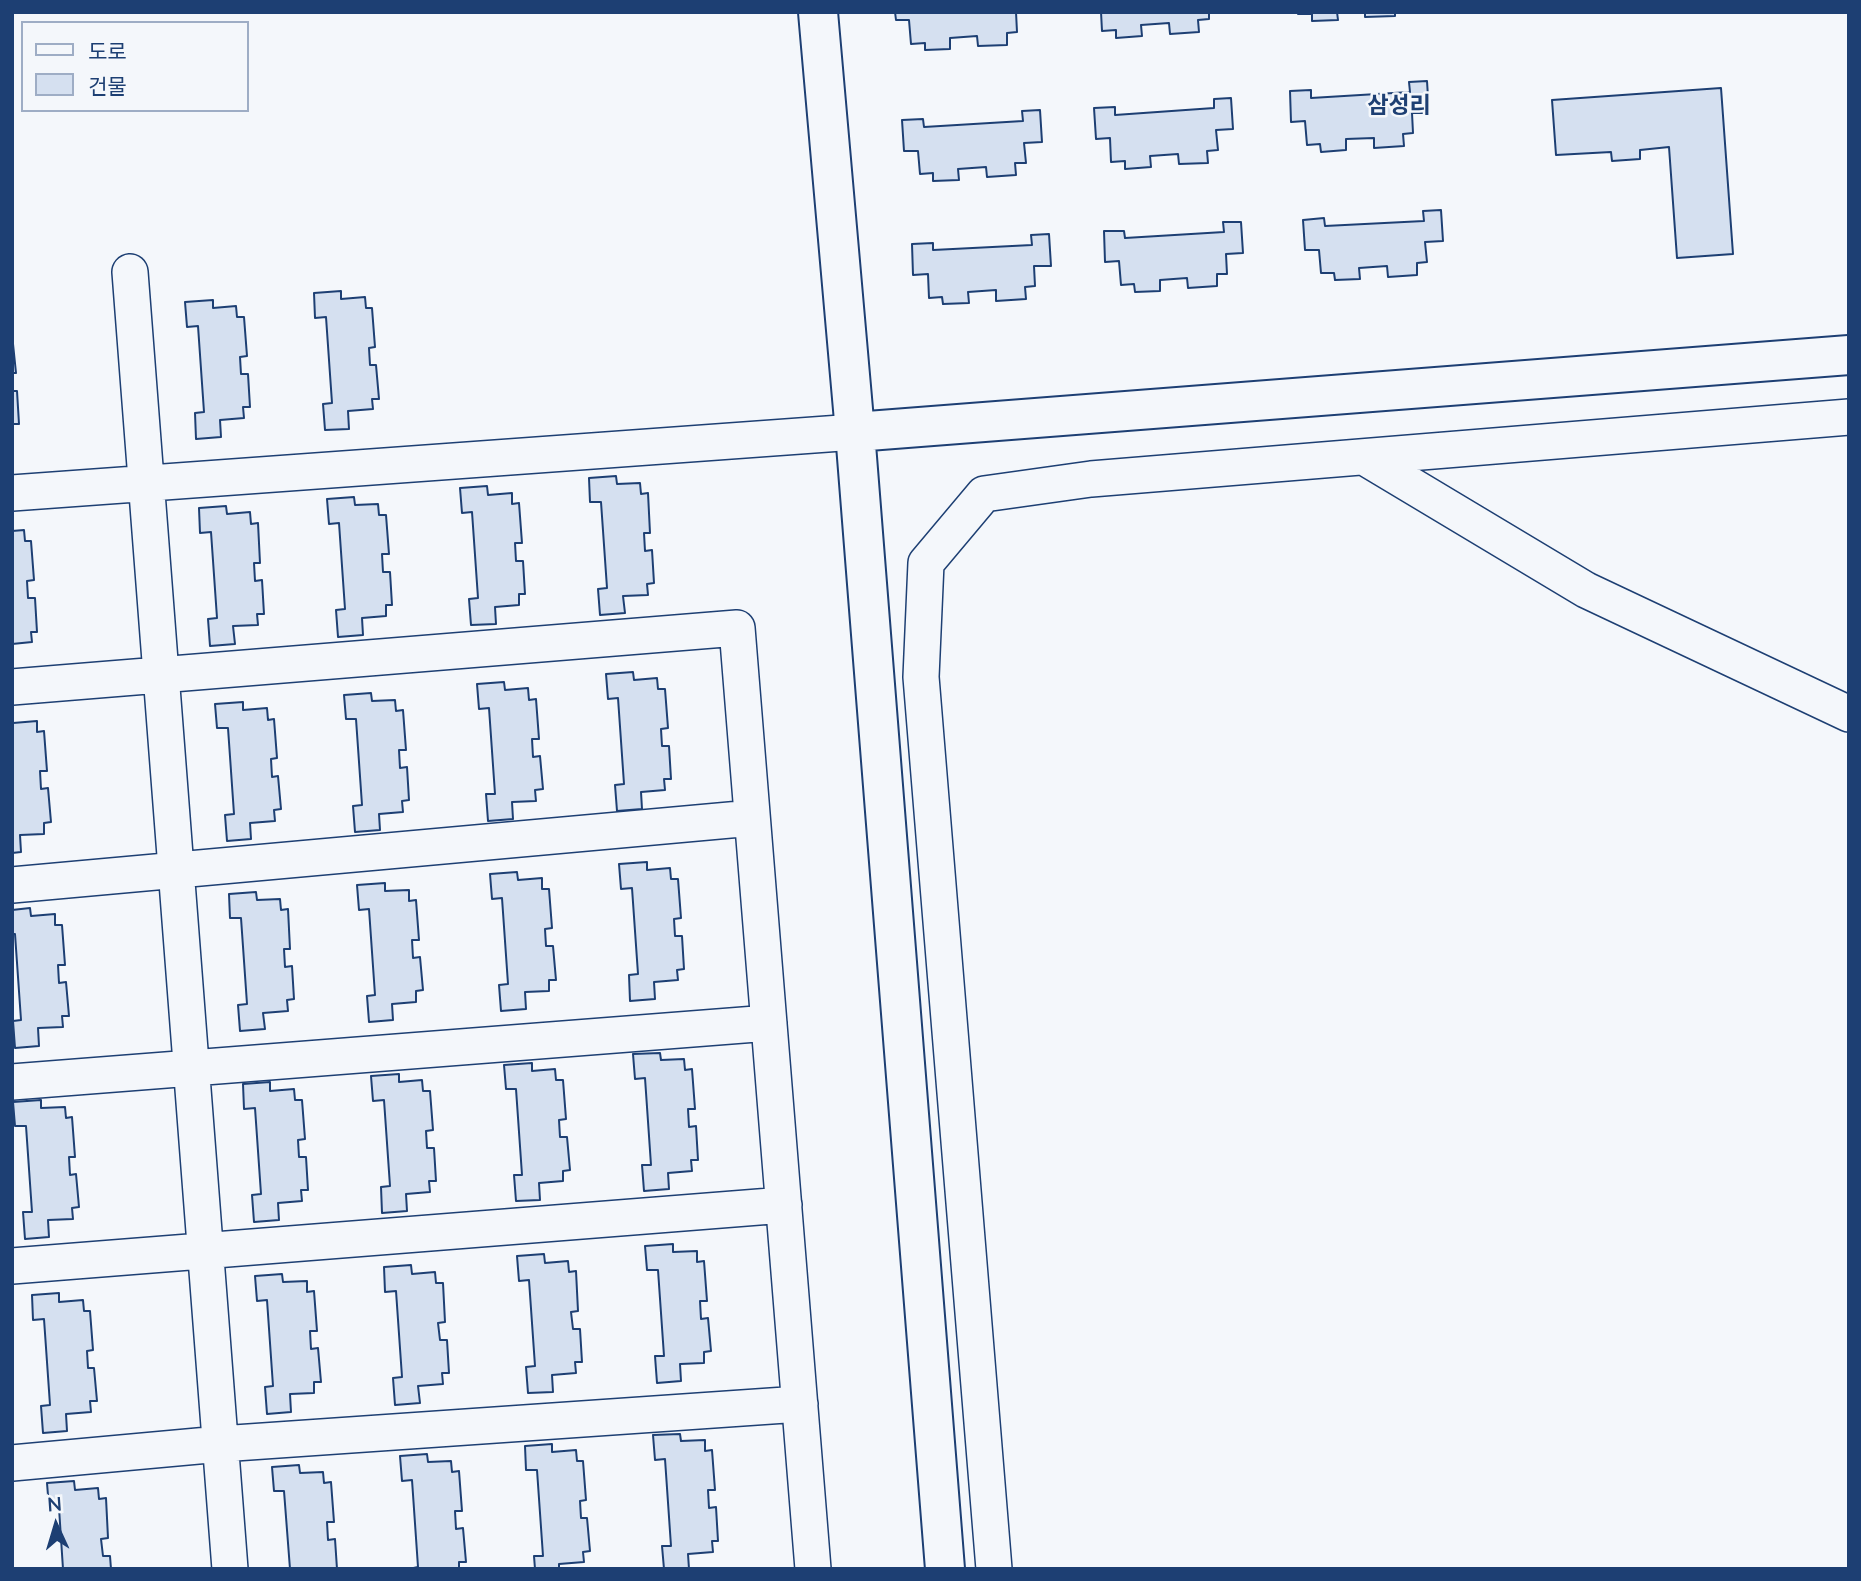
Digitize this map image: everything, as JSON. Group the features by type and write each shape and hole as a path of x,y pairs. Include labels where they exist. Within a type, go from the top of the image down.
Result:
{"main road":[{"path":"818,12 855,432 944,1569"},
{"path":"855,432 1849,355"}],"street":[{"path":"130,272 230,1569"},
{"path":"994,1569 921,677 926,563 984,494 1091,479 1849,417"},
{"path":"12,493 855,432"},
{"path":"1364,457 1586,590 1849,714"},
{"path":"12,687 737,628 813,1569"},
{"path":"12,885 752,818"},
{"path":"12,1082 769,1023"},
{"path":"12,1266 784,1205"},
{"path":"12,1464 220,1444 800,1404"}],"building":[{"path":"895,12 1016,12 1017,32 1007,33 1007,45 978,46 977,36 950,38 950,49 925,50 925,43 911,44 909,20 896,20"},
{"path":"1101,12 1209,12 1209,19 1198,20 1199,32 1170,34 1169,23 1141,25 1142,36 1116,38 1116,30 1102,31"},
{"path":"1298,12 1337,12 1338,20 1312,21 1312,14"},
{"path":"1365,12 1395,12 1395,16 1365,17"},
{"path":"1427,81 1429,113 1412,113 1413,133 1403,134 1404,146 1374,148 1374,138 1346,139 1346,150 1321,152 1320,144 1307,145 1305,121 1291,122 1290,91 1311,90 1311,98 1410,92 1409,82"},
{"path":"1721,88 1733,254 1677,258 1669,147 1640,150 1640,159 1612,161 1611,152 1556,155 1552,100"},
{"path":"1231,98 1233,129 1216,130 1218,150 1207,151 1208,163 1179,164 1178,154 1150,156 1151,167 1125,169 1125,161 1111,162 1110,138 1096,139 1094,108 1115,107 1115,115 1214,108 1214,99"},
{"path":"1040,110 1042,142 1024,143 1026,163 1015,163 1016,175 987,177 986,167 958,169 959,180 933,181 933,173 920,174 918,151 904,151 902,120 923,119 924,127 1023,121 1022,111"},
{"path":"1441,210 1443,241 1425,242 1427,262 1417,263 1417,275 1388,277 1387,266 1359,268 1360,279 1335,280 1334,273 1321,273 1319,250 1305,250 1303,220 1324,218 1325,226 1424,221 1423,211"},
{"path":"1223,222 1241,222 1243,253 1226,254 1227,274 1217,274 1217,286 1188,288 1187,278 1160,280 1160,291 1135,292 1134,284 1121,285 1119,261 1105,262 1104,231 1124,231 1125,238 1224,232"},
{"path":"1049,234 1051,266 1034,266 1035,286 1025,287 1026,299 996,301 996,290 968,292 969,303 943,304 942,297 929,298 928,274 913,275 912,244 933,243 933,250 1032,245 1031,235"},
{"path":"341,291 341,299 365,297 366,308 372,308 375,347 369,348 370,365 376,365 379,399 372,399 373,409 348,411 349,429 325,430 323,404 332,403 326,317 315,318 314,293"},
{"path":"213,300 213,308 236,306 237,317 244,317 247,356 240,357 241,374 248,374 250,407 243,407 244,418 220,420 221,437 196,439 195,413 204,412 198,326 187,327 185,302"},
{"path":"12,334 16,373 12,373"},
{"path":"12,391 17,391 19,424 13,424 12,435"},
{"path":"616,476 617,484 640,483 641,494 648,493 650,533 644,533 645,551 652,550 654,583 647,584 648,595 623,596 625,613 600,615 598,589 607,588 601,502 590,502 589,478"},
{"path":"487,486 488,495 512,493 512,504 519,503 522,543 515,543 516,561 523,561 525,594 519,594 519,605 495,607 496,624 471,625 469,599 478,598 472,512 462,513 460,488"},
{"path":"354,497 355,505 378,504 379,515 386,515 389,554 382,554 383,572 390,572 392,605 386,605 386,616 362,618 363,635 338,637 336,610 345,609 339,523 329,524 327,499"},
{"path":"226,506 227,514 250,512 251,524 258,523 260,563 254,563 255,581 262,580 264,614 257,614 258,625 233,626 235,644 210,646 208,619 217,618 211,532 200,533 199,508"},
{"path":"24,530 25,541 31,541 34,580 27,581 28,598 35,598 37,632 31,632 32,642 12,644 12,531"},
{"path":"633,672 634,680 657,678 658,689 665,689 668,728 661,729 662,746 669,746 671,779 664,779 665,790 641,792 642,809 617,811 615,785 624,784 618,698 608,699 606,674"},
{"path":"504,682 505,690 528,688 529,700 536,699 539,739 532,739 533,757 540,756 543,789 535,790 536,801 512,802 513,819 488,821 486,794 495,794 489,708 479,709 477,684"},
{"path":"371,693 372,701 395,700 396,711 403,710 406,750 399,750 400,768 407,767 409,800 402,801 403,812 379,814 380,830 355,832 353,806 362,805 356,719 346,719 344,695"},
{"path":"243,702 243,710 267,708 268,720 274,719 277,758 271,759 272,777 278,776 281,809 274,810 275,821 250,823 251,839 227,841 225,815 234,814 228,728 217,728 215,704"},
{"path":"13,715 13,723 37,721 37,732 44,731 47,771 40,771 41,789 48,788 51,822 44,823 44,834 20,835 21,852 12,853"},
{"path":"647,862 647,870 670,868 671,879 678,879 681,918 674,919 675,936 682,936 684,969 677,970 678,980 654,982 655,999 630,1001 629,975 638,974 632,888 621,889 619,864"},
{"path":"517,872 518,880 542,878 542,889 549,889 552,928 545,929 546,946 553,946 556,980 549,980 549,991 525,992 526,1009 501,1011 499,985 508,984 502,898 492,899 490,874"},
{"path":"385,883 385,891 409,890 409,901 416,900 419,940 412,940 413,958 420,957 423,990 416,991 416,1002 392,1004 393,1020 369,1022 367,996 375,995 369,909 359,910 357,885"},
{"path":"256,892 257,900 280,899 281,910 288,909 290,949 284,949 285,967 292,966 294,999 287,1000 288,1011 263,1013 265,1029 240,1031 238,1005 247,1004 241,918 230,918 229,894"},
{"path":"30,908 31,916 55,914 55,925 62,925 65,965 58,965 59,983 66,982 69,1016 62,1016 63,1027 38,1028 39,1046 15,1048 13,1021 21,1020 12,910"},
{"path":"660,1053 661,1060 684,1059 685,1070 692,1069 695,1109 688,1109 689,1127 696,1126 698,1160 691,1160 692,1171 668,1173 669,1189 644,1191 642,1165 651,1165 645,1078 635,1079 633,1054"},
{"path":"532,1063 532,1071 555,1069 556,1080 563,1080 566,1119 559,1120 560,1137 567,1137 570,1170 563,1171 563,1181 539,1183 540,1200 516,1201 514,1175 522,1175 516,1089 506,1089 504,1065"},
{"path":"399,1074 399,1082 422,1080 423,1091 430,1091 433,1130 426,1131 427,1148 434,1148 436,1181 429,1181 430,1192 406,1194 407,1211 382,1213 381,1187 390,1186 384,1100 373,1101 371,1076"},
{"path":"270,1082 270,1091 294,1089 295,1100 302,1100 305,1139 298,1140 299,1157 306,1157 308,1190 301,1190 302,1201 278,1203 279,1220 254,1222 252,1195 261,1194 255,1108 244,1109 243,1084"},
{"path":"41,1100 41,1108 65,1107 66,1118 72,1117 75,1157 69,1157 70,1175 76,1174 79,1207 72,1208 73,1219 48,1220 49,1237 25,1239 23,1212 32,1212 26,1126 15,1126 13,1102"},
{"path":"673,1244 673,1252 697,1251 697,1262 704,1261 707,1301 700,1301 701,1319 708,1318 711,1351 704,1352 704,1363 680,1364 681,1381 657,1383 655,1356 664,1356 658,1270 647,1270 645,1246"},
{"path":"544,1254 545,1263 568,1261 569,1272 576,1271 578,1311 571,1312 573,1329 580,1329 582,1362 575,1362 576,1373 552,1375 553,1392 528,1393 526,1367 535,1366 529,1280 519,1281 517,1256"},
{"path":"411,1265 412,1274 435,1272 436,1283 443,1283 445,1322 438,1323 440,1340 447,1340 449,1373 442,1373 443,1384 418,1386 420,1403 395,1405 393,1378 402,1377 396,1291 385,1292 384,1267"},
{"path":"282,1274 283,1282 307,1281 307,1292 314,1291 317,1331 310,1331 311,1349 318,1348 321,1382 314,1382 314,1393 290,1394 291,1412 267,1414 265,1387 273,1386 267,1300 257,1301 255,1276"},
{"path":"59,1293 59,1302 83,1300 84,1311 90,1311 93,1350 87,1351 88,1368 94,1368 97,1401 90,1401 91,1412 66,1414 67,1431 43,1433 41,1406 50,1405 44,1319 33,1320 32,1295"},
{"path":"680,1434 681,1441 705,1440 705,1451 712,1450 715,1490 708,1490 709,1508 716,1507 718,1541 712,1541 713,1552 688,1554 689,1569 664,1569 662,1546 671,1546 665,1459 655,1460 653,1435"},
{"path":"552,1444 552,1452 576,1450 577,1461 583,1461 586,1500 580,1501 581,1518 587,1518 590,1551 583,1552 584,1562 559,1564 559,1569 535,1569 534,1556 543,1556 537,1470 526,1470 525,1446"},
{"path":"427,1454 428,1462 451,1461 452,1472 459,1471 462,1511 455,1511 456,1529 463,1528 466,1562 459,1562 459,1569 409,1569 418,1567 412,1480 402,1481 400,1456"},
{"path":"299,1465 300,1473 323,1472 324,1483 331,1482 334,1522 327,1522 328,1540 335,1539 337,1569 290,1569 284,1491 274,1491 272,1467"},
{"path":"74,1481 75,1490 98,1488 99,1499 106,1498 108,1538 101,1539 103,1556 110,1556 111,1569 63,1569 59,1508 49,1508 47,1483"}],"district":[{"name":"삼성리","path":"1399,106"}]}
